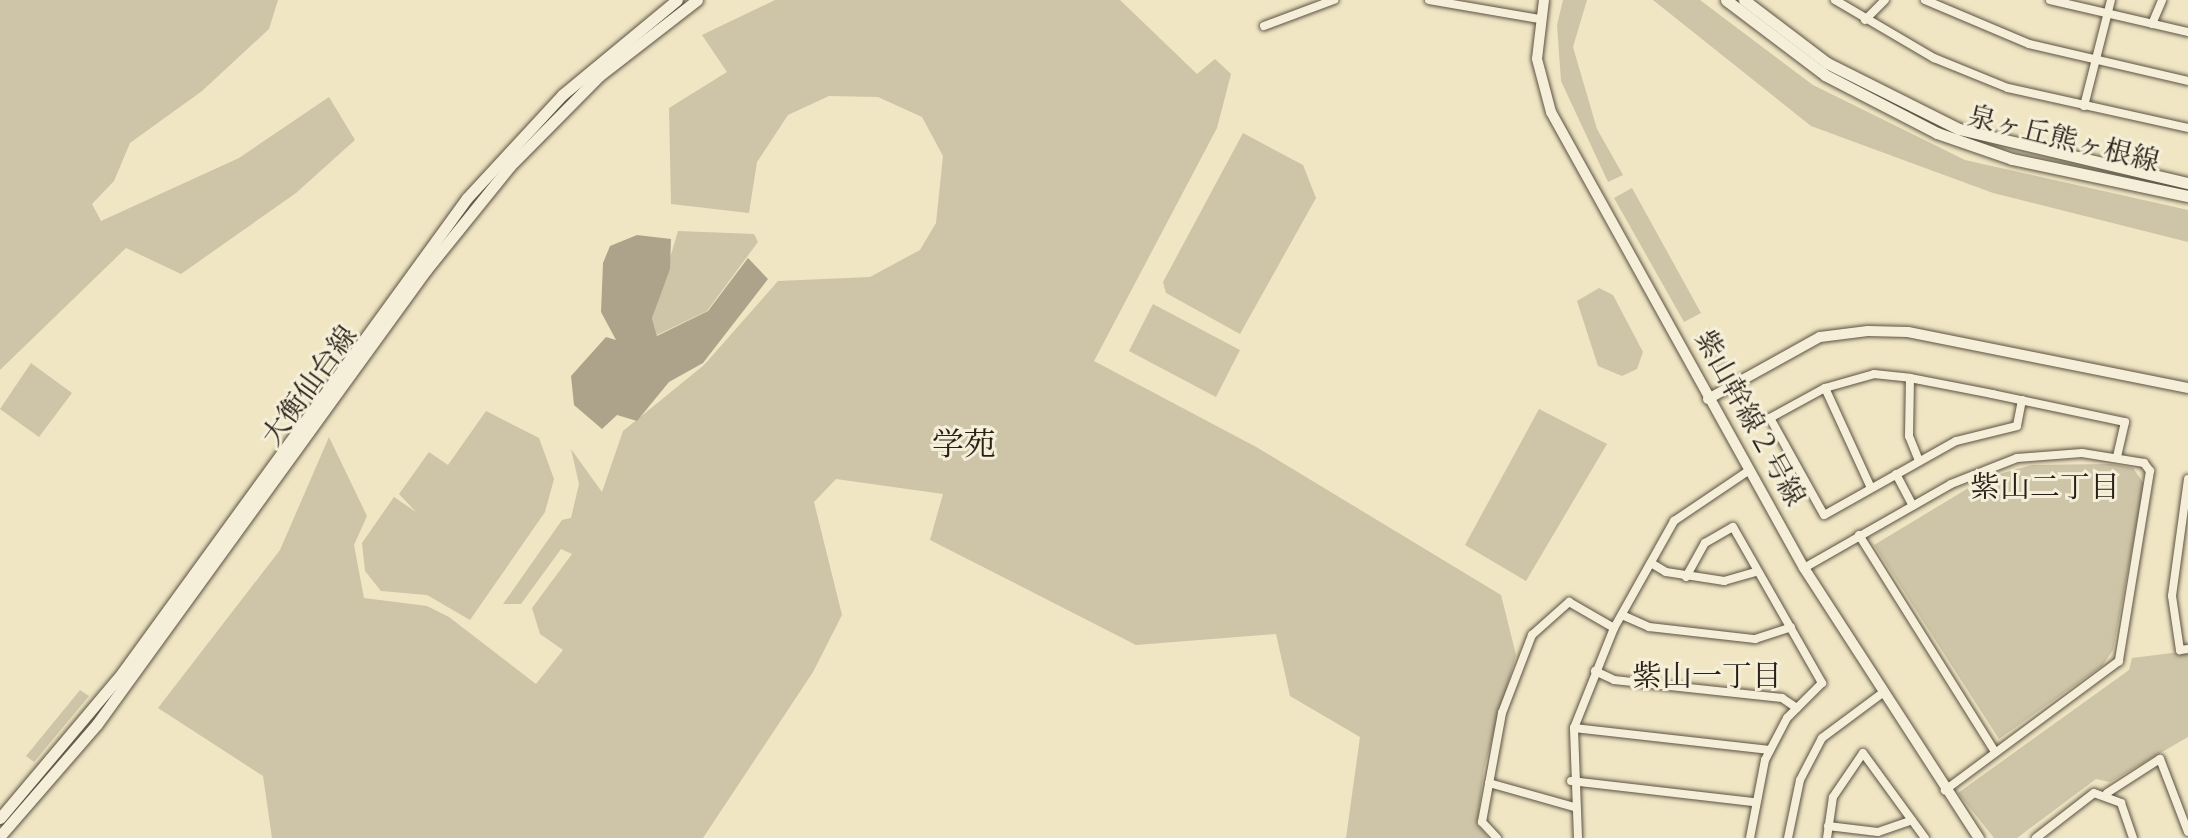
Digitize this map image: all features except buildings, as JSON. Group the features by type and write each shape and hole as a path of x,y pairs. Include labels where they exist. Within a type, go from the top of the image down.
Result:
{"main road":[{"name":"大衡仙台線","path":"0,818 122,673 467,198 562,95 677,0"},
{"name":"大衡仙台線","path":"0,836 97,724 426,270 510,166 599,76 697,0"},
{"name":"泉ヶ丘熊ヶ根線","path":"1726,0 1814,68 1915,124 2012,159 2188,196"},
{"name":"泉ヶ丘熊ヶ根線","path":"1744,0 1827,63 1934,119 2037,153 2188,183"}],"street":[{"path":"1264,26 1334,0"},
{"path":"1429,0 1539,19"},
{"name":"紫山幹線２号線","path":"1544,0 1539,19 1537,59 1548,106 1804,568 1880,695 1979,838"},
{"path":"1835,0 1865,20 1971,74 2084,106 2188,128"},
{"path":"1865,20 1885,0"},
{"path":"1925,0 2093,63 2188,81"},
{"path":"2050,0 2188,32"},
{"path":"2084,106 2104,14 2111,0"},
{"path":"2152,24 2162,0"},
{"path":"1708,399 1820,337 1868,331 1908,332 2188,388"},
{"path":"2022,400 2017,426 1956,441 1824,515 1770,418 1825,388 1874,374 1910,378 2022,400 2125,422 2117,456"},
{"path":"1910,378 1909,436 1919,461"},
{"path":"1825,388 1871,488"},
{"path":"1804,568 1913,506 2017,458 2117,456 2150,471 2119,661 1944,790"},
{"path":"1579,838 1571,781 1574,728 1614,628 1674,521 1748,471"},
{"path":"1896,474 1913,506"},
{"path":"2188,479 2172,596 2180,650 2188,649"},
{"path":"1686,577 1705,543 1733,527 1822,683 1797,708 1770,750 1753,802 1750,838"},
{"path":"1859,535 1995,752"},
{"path":"1651,563 1686,577 1739,580 1758,571"},
{"path":"1497,838 1482,822 1502,713 1532,635 1569,602 1614,628"},
{"path":"1622,615 1649,627 1755,639 1791,627"},
{"path":"1595,671 1614,680 1782,698 1797,708"},
{"path":"1788,838 1800,780 1822,738 1880,695"},
{"path":"1574,728 1770,750"},
{"path":"1827,838 1833,797 1863,753 1925,838"},
{"path":"2036,838 2094,793 2107,793 2160,759 2188,832"},
{"path":"1571,781 1753,802"},
{"path":"1489,783 1574,807"},
{"path":"2107,793 2121,803 2133,838"},
{"path":"1828,826 1878,832 1912,820"}],"shaded area":[{"path":"0,0 278,0 269,29 202,91 130,143 114,181 92,204 101,221 239,158 329,97 355,140 296,193 181,274 126,248 0,370"},
{"path":"775,0 1120,0 1197,74 1215,59 1231,74 1217,128 1094,361 1258,448 1501,595 1516,655 1484,768 1477,825 1489,838 1346,838 1360,737 1290,696 1276,634 1136,645 930,540 943,494 836,479 814,502 842,615 813,672 703,838 272,838 263,776 158,708 280,550 329,437 367,516 354,545 364,598 427,606 449,617 536,684 563,650 540,634 532,608 572,554 561,549 521,604 503,604 562,520 571,518 579,484 571,449 602,492 623,431 704,365 778,281 870,277 920,250 936,223 943,156 922,117 878,97 829,96 788,115 757,162 749,213 671,204 669,108 727,72 702,35"},
{"path":"1563,0 1587,0 1573,47 1597,129 1623,175 1608,182 1561,81 1557,25"},
{"path":"1653,0 1700,0 1813,85 1965,160 2188,210 2188,242 1993,193 1811,126"},
{"path":"1243,133 1303,165 1316,198 1240,334 1166,293 1163,282"},
{"path":"1632,188 1701,313 1684,322 1614,198"},
{"path":"678,231 754,234 758,242 707,311 657,335 652,318"},
{"path":"637,235 671,239 670,269 652,318 657,336 708,311 748,258 768,279 703,363 669,382 637,421 617,415 602,429 574,405 571,376 606,337 616,340 601,312 603,263 610,246"},
{"path":"1599,288 1613,295 1643,352 1637,369 1622,376 1598,366 1577,301"},
{"path":"1153,304 1240,350 1216,397 1129,351"},
{"path":"1709,327 1730,362 1714,371 1694,337"},
{"path":"31,363 72,393 39,437 0,409"},
{"path":"1539,409 1607,444 1526,581 1465,545"},
{"path":"486,411 539,438 554,479 545,512 470,620 427,595 381,591 365,571 362,543 394,497 416,512 399,494 429,452 448,465"},
{"path":"2111,464 2133,468 2144,484 2113,650 2102,666 1999,739 1874,545 1985,478 2032,465"},
{"path":"2188,651 2188,737 2110,782 2096,779 2017,838 1994,838 1958,793 2129,670 2132,658"},
{"path":"80,690 89,696 34,762 26,756"}],"district":[{"name":"学苑","path":"964,447"},
{"name":"紫山二丁目","path":"2045,489"},
{"name":"紫山一丁目","path":"1707,678"}]}
